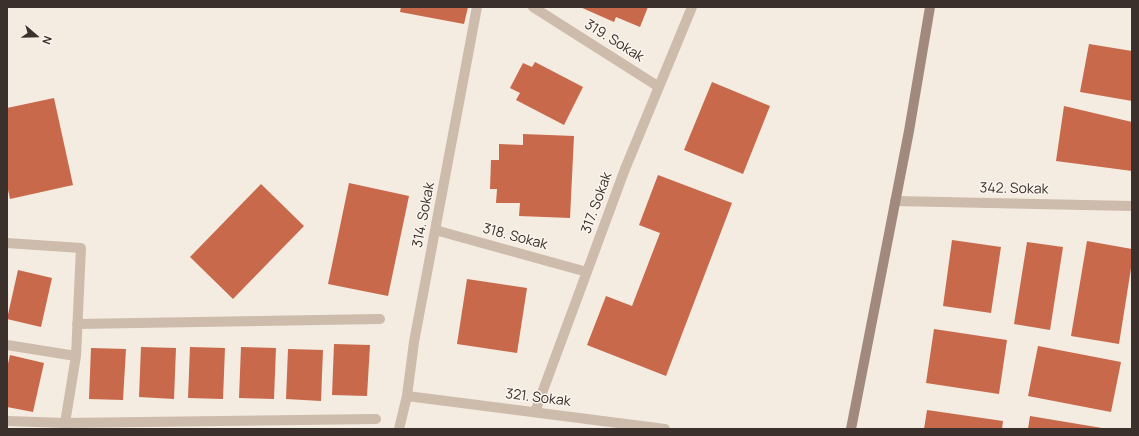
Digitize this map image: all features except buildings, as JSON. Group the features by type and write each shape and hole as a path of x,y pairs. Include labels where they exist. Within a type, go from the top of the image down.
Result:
{"street":[{"name":"314. Sokak","path":"399,429 407,396 414,342 477,7"},
{"name":"319. Sokak","path":"533,7 659,87"},
{"name":"317. Sokak","path":"535,412 625,169 692,7"},
{"path":"851,429 895,201 930,7"},
{"name":"342. Sokak","path":"895,201 1132,206"},
{"name":"318. Sokak","path":"435,230 587,272"},
{"path":"7,243 81,248 76,356 64,426"},
{"path":"77,324 380,319"},
{"path":"7,345 76,356"},
{"name":"321. Sokak","path":"407,396 665,429"},
{"path":"7,421 64,426 376,420"}]}
